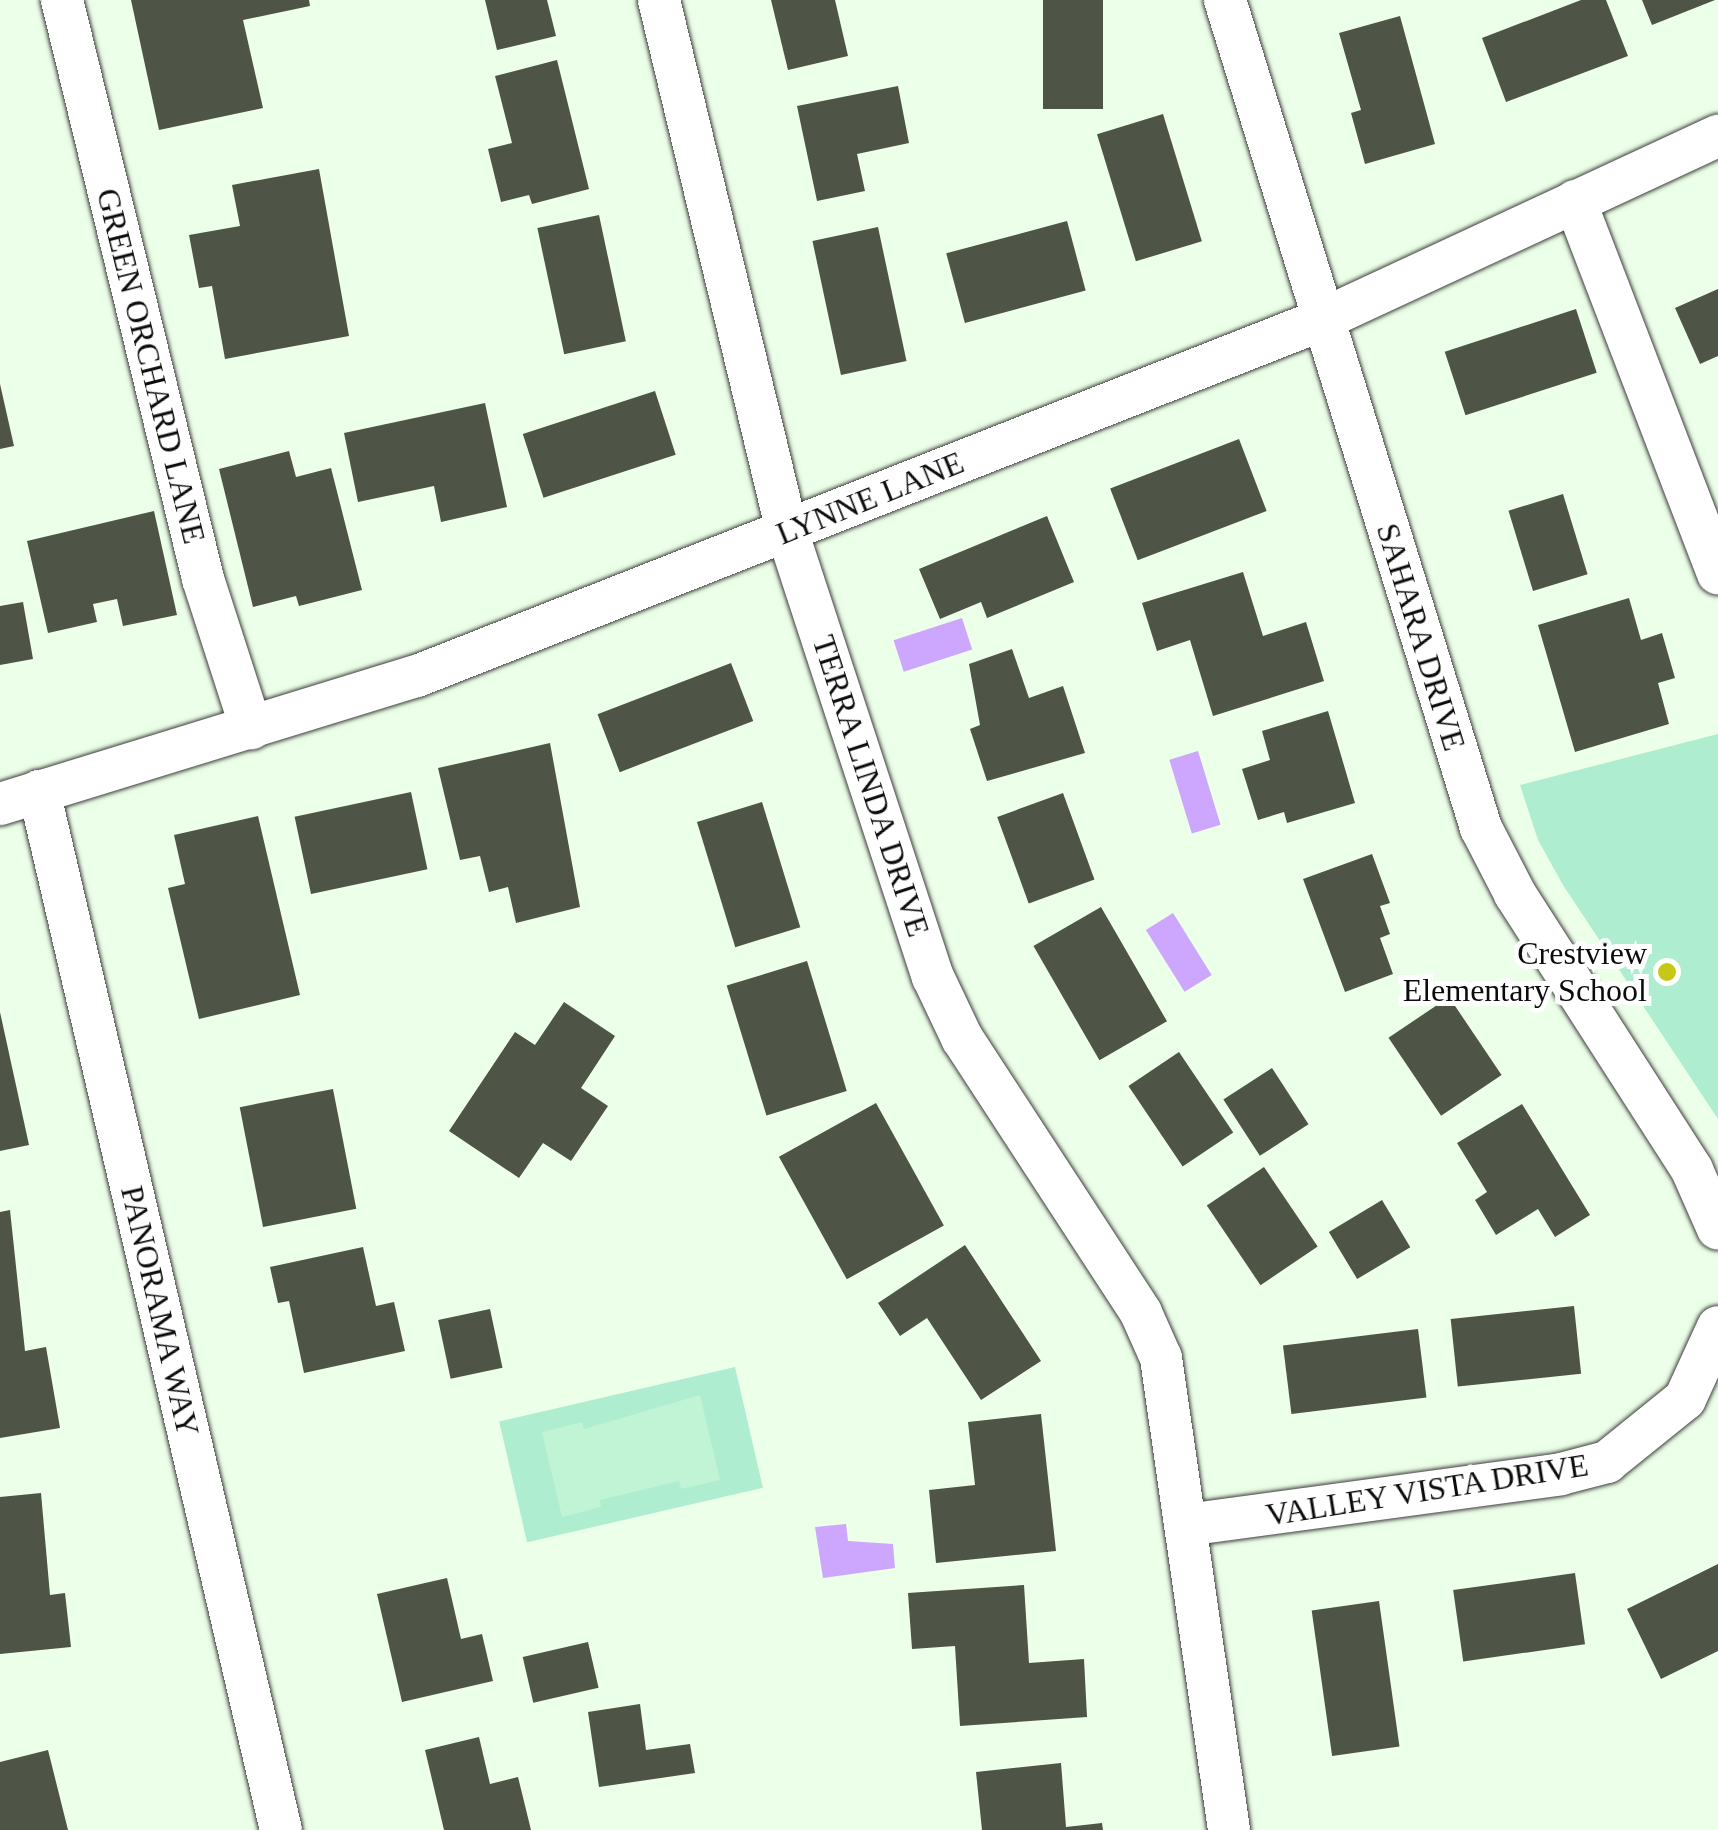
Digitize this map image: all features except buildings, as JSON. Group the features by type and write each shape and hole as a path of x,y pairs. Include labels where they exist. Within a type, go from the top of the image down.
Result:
{"street":[{"name":"GREEN ORCHARD LANE","path":"62,0 203,579 251,728"},
{"name":"TERRA LINDA DRIVE","path":"659,0 787,531 942,998 1152,1334 1166,1383 1229,1830"},
{"name":"SAHARA DRIVE","path":"1224,0 1481,828 1515,894 1692,1170 1718,1229"},
{"name":"LYNNE LANE","path":"20,798 416,676 1321,320 1718,136"},
{"path":"1576,201 1718,574"},
{"name":"PANORAMA WAY","path":"20,798 281,1830"},
{"name":"VALLEY VISTA DRIVE","path":"1186,1525 1561,1474 1607,1462 1685,1399 1718,1327"}],"green space":[{"name":"Crestview Elementary School","path":"1718,734 1718,1119 1563,885 1538,840 1520,785"},
{"path":"735,1367 763,1488 527,1542 499,1421"},
{"path":"700,1395 720,1480 681,1489 679,1481 600,1500 601,1507 562,1517 542,1432 582,1422 584,1429"}],"shaded area":[{"path":"962,618 972,649 904,672 894,640"},
{"path":"1198,751 1221,825 1192,833 1169,760"},
{"path":"1173,913 1212,975 1185,992 1146,930"},
{"path":"846,1524 848,1541 893,1544 895,1568 823,1578 815,1527"}],"place":[{"name":"Crestview Elementary School","path":"1667,972"}]}
